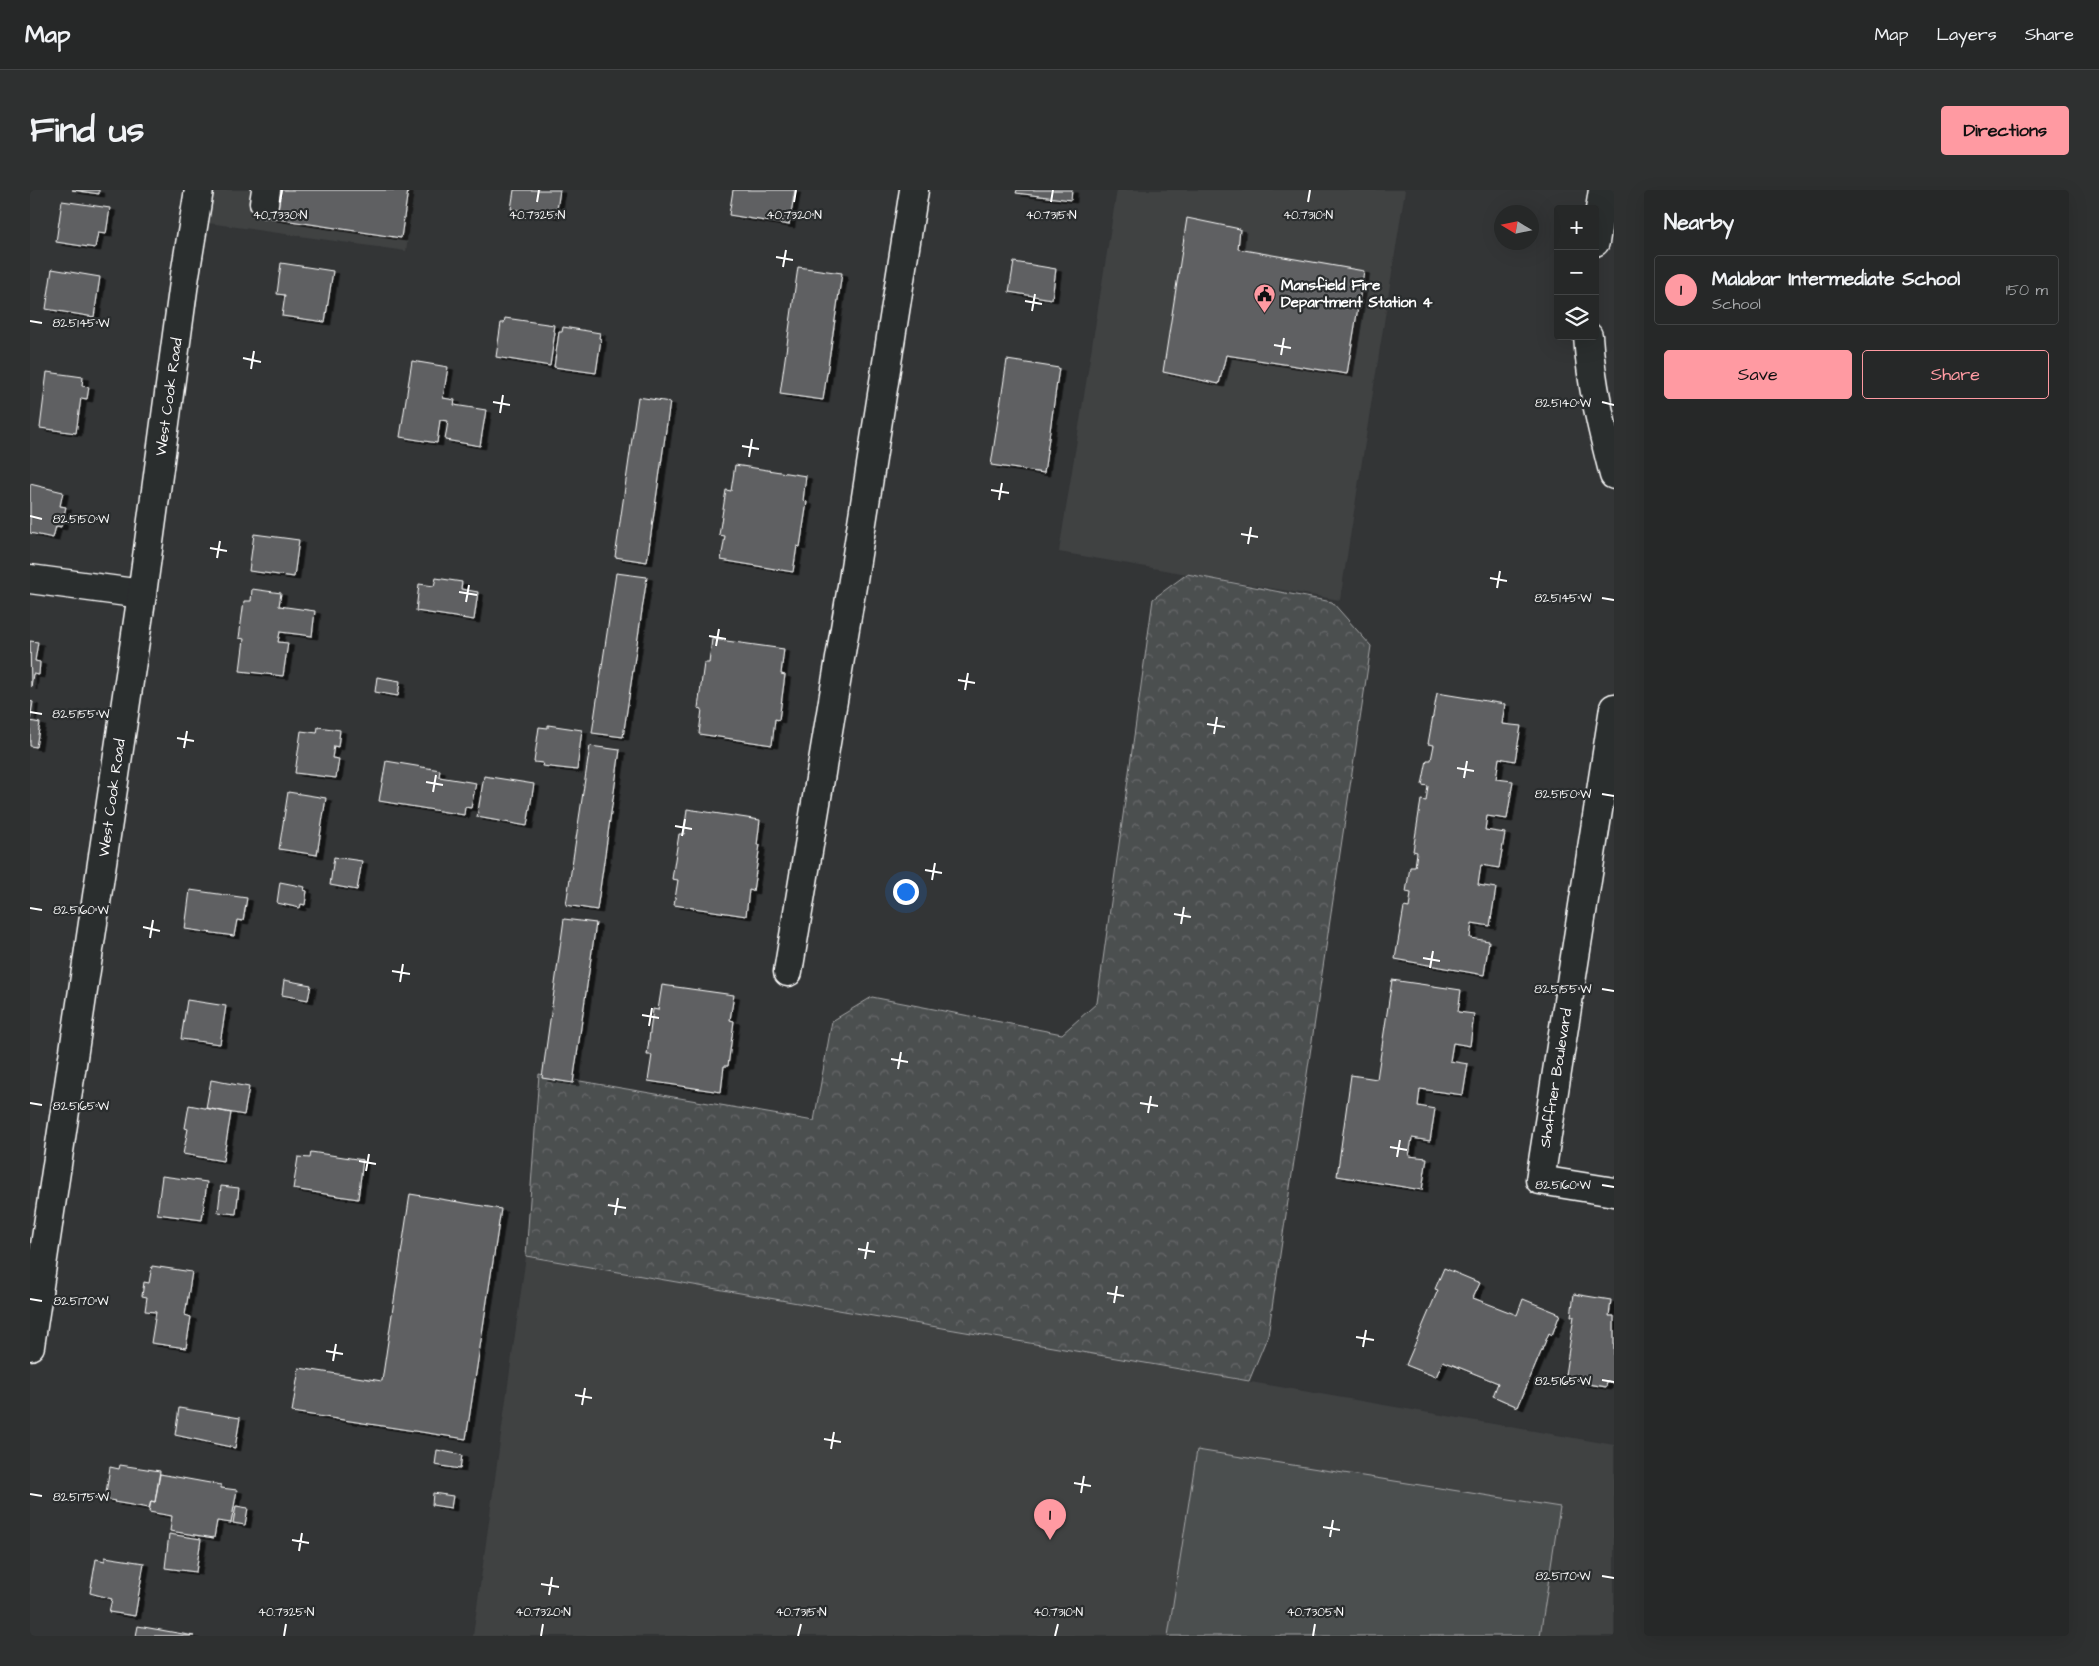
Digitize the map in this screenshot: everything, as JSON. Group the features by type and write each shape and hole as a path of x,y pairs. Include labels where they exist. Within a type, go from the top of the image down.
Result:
{"street":[{"name":"West Cook Road","path":"30,1346 142,594 185,275 199,190"},
{"path":"788,972 853,580 914,190"},
{"path":"1599,216 1603,190"},
{"path":"1588,340 1590,367 1597,411 1614,475"},
{"path":"30,579 142,594"},
{"name":"Shaffner Boulevard","path":"1614,708 1540,1180 1614,1192"}],"shaded area":[{"path":"199,190 415,190 406,251 194,221"},
{"path":"1117,190 1405,190 1340,600 1059,552"},
{"path":"526,1256 1614,1445 1614,1636 473,1636"}],"green space":[{"path":"1187,574 1332,602 1371,646 1268,1335 1249,1381 526,1256 539,1074 814,1121 832,1021 872,997 1062,1034 1097,1003 1153,599"},
{"path":"1197,1450 1560,1507 1540,1636 1168,1636"}],"building":[{"path":"72,190 99,190 99,194"},
{"path":"276,190 408,190 401,238 271,218"},
{"path":"514,190 560,190 556,216 511,209"},
{"path":"733,190 795,190 789,225 729,215"},
{"path":"1017,190 1072,190 1071,200 1016,193"},
{"path":"62,201 110,208 106,234 98,233 95,248 56,242"},
{"name":"Mansfield Fire Department Station 4","path":"1187,218 1240,229 1238,249 1364,271 1347,374 1226,355 1219,384 1163,372"},
{"path":"1014,262 1056,269 1052,299 1009,292"},
{"path":"281,263 333,271 325,322 282,316 285,295 277,294"},
{"path":"798,267 842,273 823,400 780,394"},
{"path":"52,269 100,277 94,317 46,309"},
{"path":"505,318 554,325 553,331 555,332 550,366 496,357 501,323 504,323"},
{"path":"563,327 600,333 599,338 601,339 596,373 554,367 559,332 562,332"},
{"path":"1007,360 1059,368 1044,473 991,465"},
{"path":"412,361 448,367 443,398 455,400 454,405 486,410 480,446 445,440 448,421 440,420 437,443 400,437"},
{"path":"47,372 83,377 82,386 89,387 87,399 81,398 76,433 40,428"},
{"path":"638,397 670,402 647,562 615,557"},
{"path":"735,465 806,476 803,501 807,502 800,547 797,546 793,572 721,560 725,536 719,535 726,490 731,491"},
{"path":"30,484 63,492 60,506 66,507 61,527 56,526 53,538 30,533"},
{"path":"254,534 299,540 294,577 249,571"},
{"path":"616,573 647,577 623,737 592,733"},
{"path":"436,578 462,582 461,589 478,592 474,620 416,611 419,584 434,586"},
{"path":"252,589 281,593 279,606 315,611 312,636 280,632 278,642 288,643 283,676 240,671 244,639 239,638 244,601 251,601"},
{"path":"712,639 784,649 781,674 785,675 779,720 775,719 772,745 699,734 702,709 698,708 704,663 709,663"},
{"path":"30,641 38,642 35,661 40,662 39,675 33,674 31,687"},
{"path":"377,677 400,681 398,696 375,692"},
{"path":"1437,693 1505,704 1502,724 1521,726 1515,761 1499,758 1496,779 1513,781 1507,819 1487,816 1485,830 1505,833 1499,868 1481,865 1478,885 1496,888 1490,926 1472,923 1470,938 1489,941 1484,975 1395,959 1404,907 1409,908 1411,893 1406,892 1410,867 1415,867 1417,852 1413,851 1421,800 1426,801 1428,786 1422,785 1427,760 1431,760 1434,745 1428,744"},
{"path":"30,701 33,702 30,721"},
{"path":"30,721 40,723 36,747 30,746"},
{"path":"548,725 582,730 577,770 542,766 543,763 534,762 539,727 548,728"},
{"path":"318,727 340,730 338,747 334,746 332,758 339,759 336,778 295,773 301,731 317,733"},
{"path":"590,746 620,750 597,910 566,905"},
{"path":"386,761 440,770 439,777 476,783 471,808 465,807 464,815 379,801"},
{"path":"484,776 534,784 527,826 477,817"},
{"path":"288,792 326,798 317,855 279,849"},
{"path":"687,809 760,820 757,845 760,845 753,891 749,890 746,916 674,905 678,880 672,879 679,834 684,834"},
{"path":"334,857 362,861 357,890 330,885"},
{"path":"280,882 305,887 304,890 307,891 305,905 301,904 300,908 277,903"},
{"path":"190,890 247,898 243,921 237,920 234,936 185,929"},
{"path":"564,919 596,923 573,1083 542,1078"},
{"path":"284,980 311,985 308,1000 282,995"},
{"path":"1392,980 1461,990 1458,1012 1474,1014 1470,1046 1453,1043 1450,1061 1468,1064 1463,1095 1420,1089 1418,1106 1435,1109 1430,1141 1412,1138 1409,1156 1427,1158 1422,1190 1337,1176 1351,1075 1377,1079"},
{"path":"662,985 734,995 730,1020 734,1021 728,1066 724,1066 721,1092 648,1081 652,1055 647,1055 653,1009 658,1010"},
{"path":"187,1000 226,1006 220,1044 181,1039"},
{"path":"211,1080 249,1087 244,1115 206,1108"},
{"path":"189,1105 231,1113 223,1161 183,1154 188,1129 185,1128"},
{"path":"311,1152 363,1160 358,1199 293,1189 298,1157 310,1158"},
{"path":"162,1176 207,1182 202,1220 157,1214"},
{"path":"221,1186 239,1188 236,1214 218,1212"},
{"path":"410,1194 501,1209 466,1439 292,1412 299,1368 382,1381"},
{"path":"152,1266 192,1272 185,1315 191,1317 186,1348 151,1343 156,1312 145,1311 147,1297 142,1296 144,1282 149,1283"},
{"path":"1444,1268 1480,1283 1473,1298 1517,1315 1523,1299 1560,1314 1552,1335 1549,1333 1518,1407 1493,1396 1498,1383 1443,1361 1436,1377 1406,1365 1438,1290 1435,1289"},
{"path":"1574,1294 1611,1300 1609,1316 1614,1316 1614,1383 1607,1382 1606,1387 1581,1383 1581,1377 1565,1375 1574,1316 1571,1316"},
{"path":"179,1408 240,1418 235,1448 175,1435"},
{"path":"437,1450 462,1455 460,1469 435,1465"},
{"path":"120,1465 160,1471 155,1502 151,1501 149,1508 105,1499 110,1467 119,1469"},
{"path":"160,1474 221,1485 221,1488 237,1490 231,1523 217,1521 214,1538 170,1531 172,1516 149,1512 151,1501 155,1502"},
{"path":"433,1493 453,1496 451,1508 432,1505"},
{"path":"236,1506 248,1508 245,1525 233,1523"},
{"path":"169,1534 201,1539 196,1572 165,1568"},
{"path":"105,1557 144,1563 135,1616 109,1612 112,1599 90,1593 96,1559 105,1561"},
{"path":"138,1626 194,1636 136,1636"}],"place":[{"name":"Mansfield Fire Department Station 4","path":"1265,313"},
{"name":"Malabar Intermediate School","path":"1050,1540"}]}
